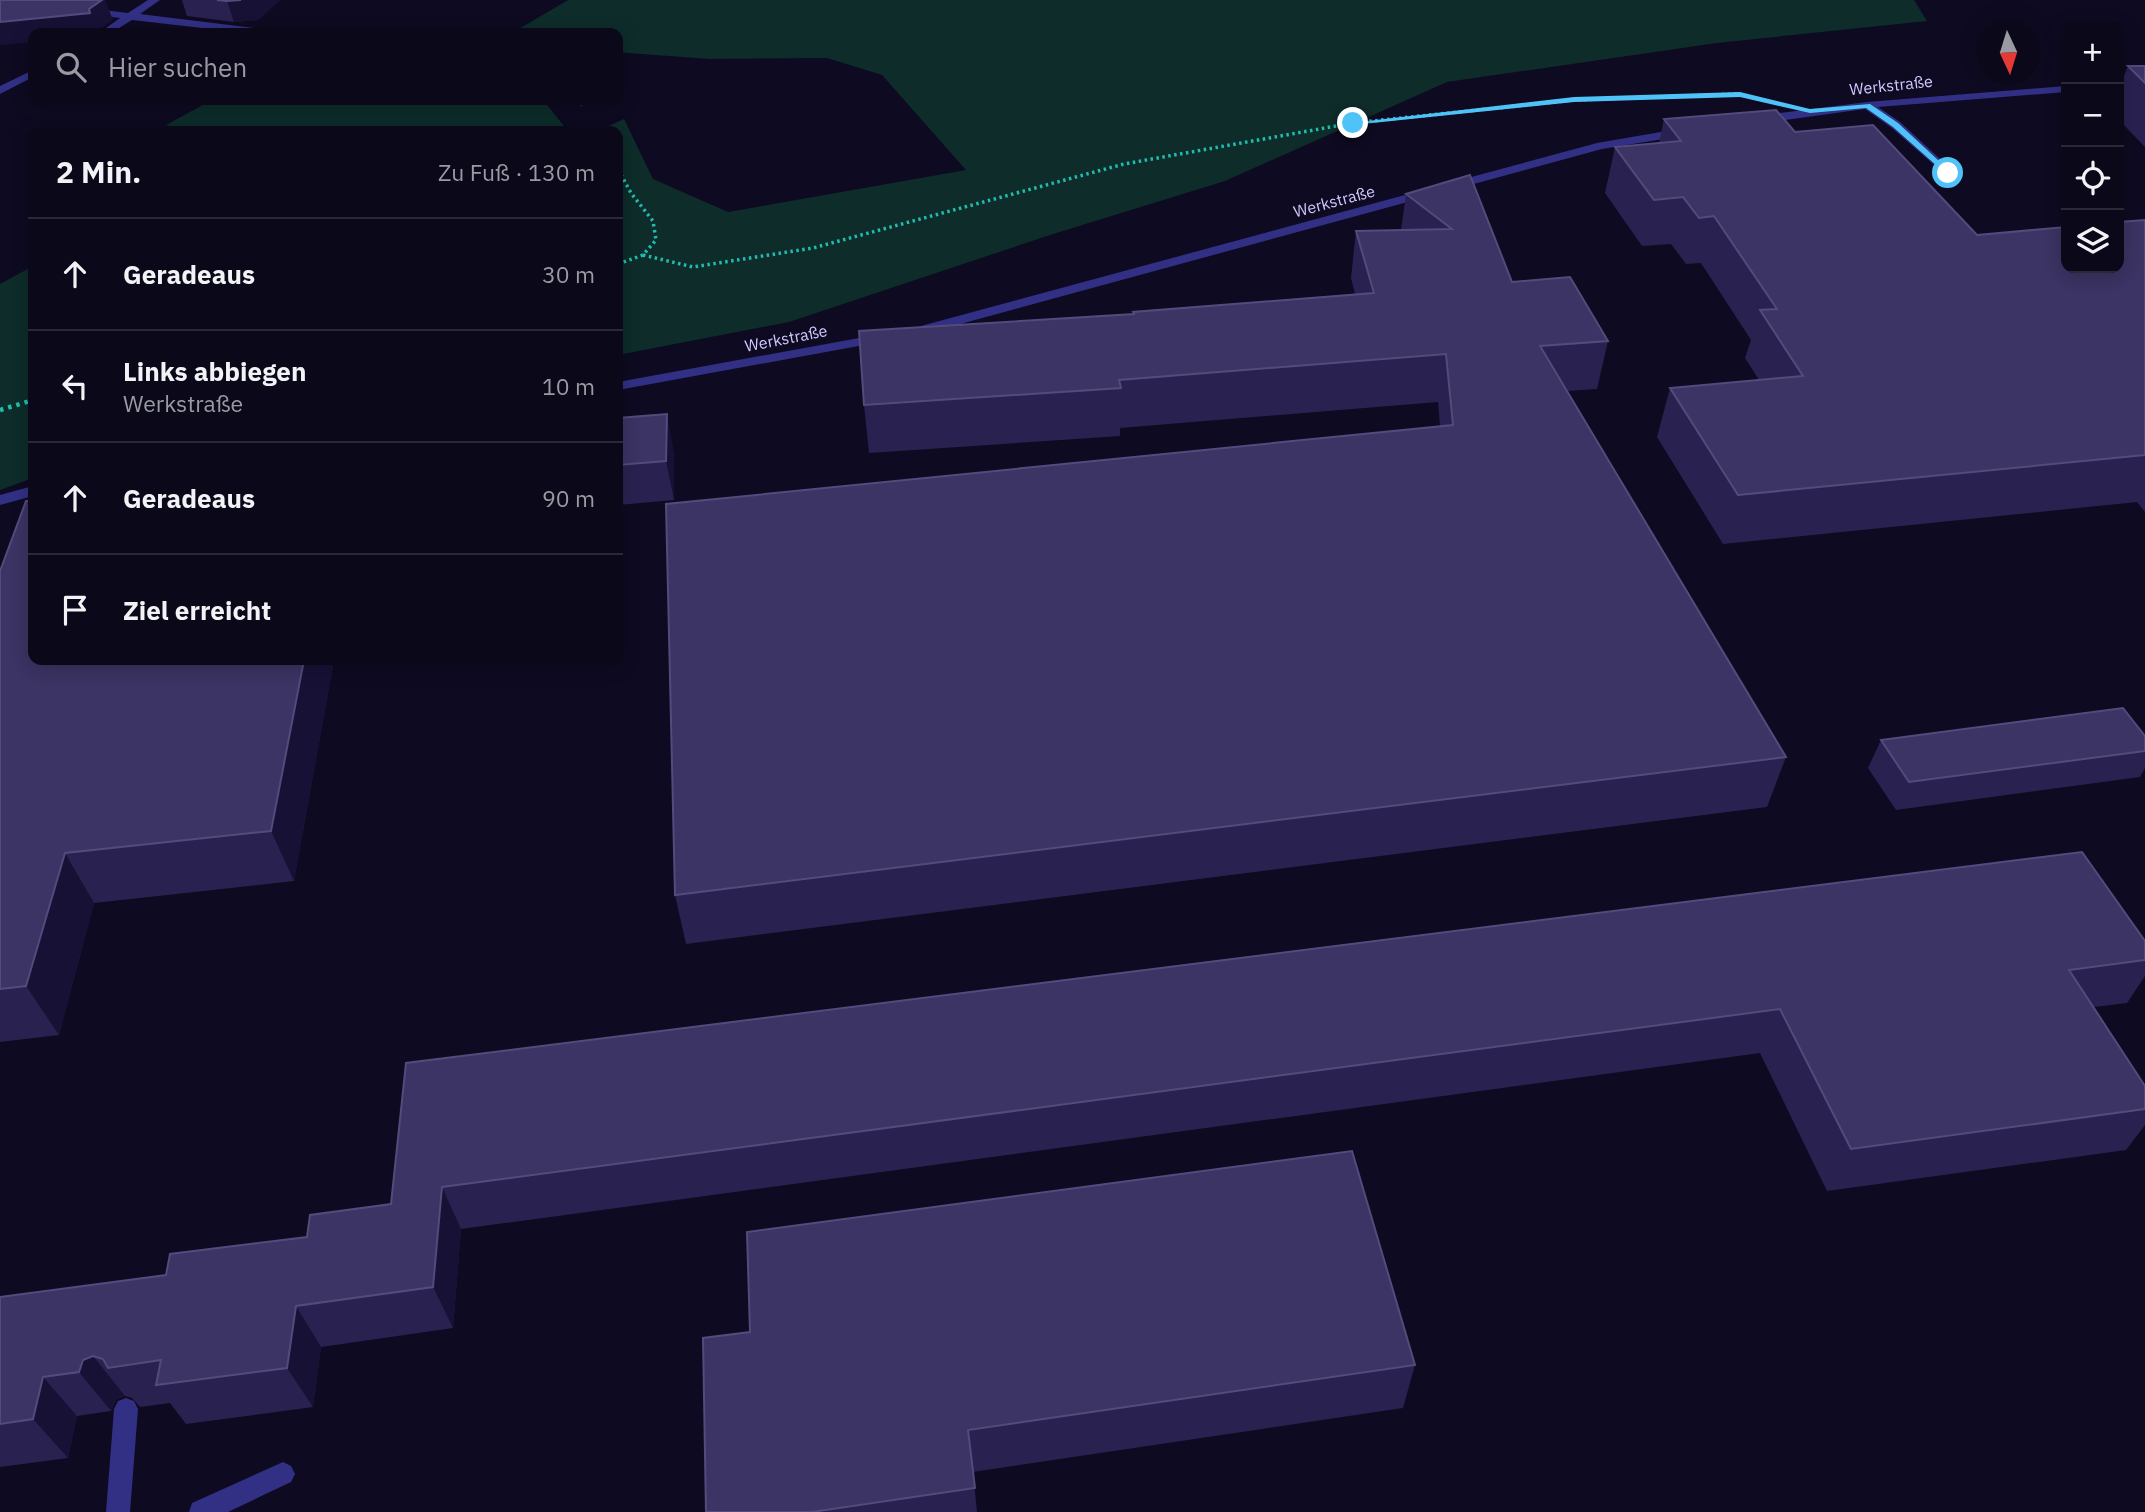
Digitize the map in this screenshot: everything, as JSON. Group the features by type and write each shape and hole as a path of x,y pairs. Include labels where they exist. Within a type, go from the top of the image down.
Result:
{"street":[{"path":"112,28 155,0"},
{"path":"72,9 134,14 235,28"},
{"path":"0,91 28,76"},
{"name":"Werkstraße","path":"1744,122 1867,105 2061,89"},
{"path":"1867,105 1896,125 1948,173"},
{"name":"Werkstraße","path":"623,385 949,325 1601,146 1692,131"},
{"path":"0,500 28,492"},
{"path":"118,1512 126,1409"},
{"path":"201,1512 283,1474"}],"path":[{"path":"643,255 694,267 813,248 1124,164 1353,123 1574,100 1740,94"},
{"path":"623,178 653,221 656,240 643,255 623,262"},
{"path":"0,410 28,402"}],"green space":[{"path":"568,0 1914,0 1927,21 1717,43 1447,82 1225,181 1050,235 789,322 623,354 623,126 608,126 624,119 653,179 728,212 966,170 882,75 827,58 710,59 623,52 623,28 520,28"},
{"path":"203,105 547,105 564,126 170,126 166,125"},
{"path":"28,269 28,480 0,490 0,284"}],"building":[{"path":"0,0 102,0 89,9 90,13 0,22"},
{"path":"2128,66 2145,66 2145,83"},
{"path":"1776,110 1795,132 1873,125 1977,235 2061,227 2061,273 2124,273 2124,222 2145,220 2145,455 1738,495 1670,388 1803,376 1760,310 1777,309 1714,216 1699,218 1683,197 1654,200 1615,147 1681,141 1664,119"},
{"path":"1470,175 1512,282 1570,277 1608,341 1540,346 1786,757 675,895 666,504 1453,425 1446,354 1119,380 1121,388 864,405 859,331 1134,314 1133,312 1374,293 1356,231 1452,229 1406,194"},
{"path":"667,414 666,461 623,465 623,418"},
{"path":"28,501 28,665 303,665 271,831 65,853 26,986 0,989 0,571"},
{"path":"2123,708 2145,736 2145,751 1909,782 1881,740"},
{"path":"2082,852 2145,941 2145,960 2069,970 2145,1086 2145,1109 1851,1149 1780,1009 442,1187 433,1287 296,1306 287,1368 156,1385 161,1360 108,1368 103,1359 93,1356 83,1360 79,1372 43,1377 33,1419 0,1424 0,1297 166,1275 170,1254 307,1237 310,1215 391,1204 406,1063"},
{"path":"1352,1151 1415,1365 968,1430 975,1488 812,1512 706,1512 703,1338 750,1332 747,1232"}],"route":[{"path":"1353,123 1574,100 1740,94 1810,111 1867,105 1896,125 1948,173"}]}
